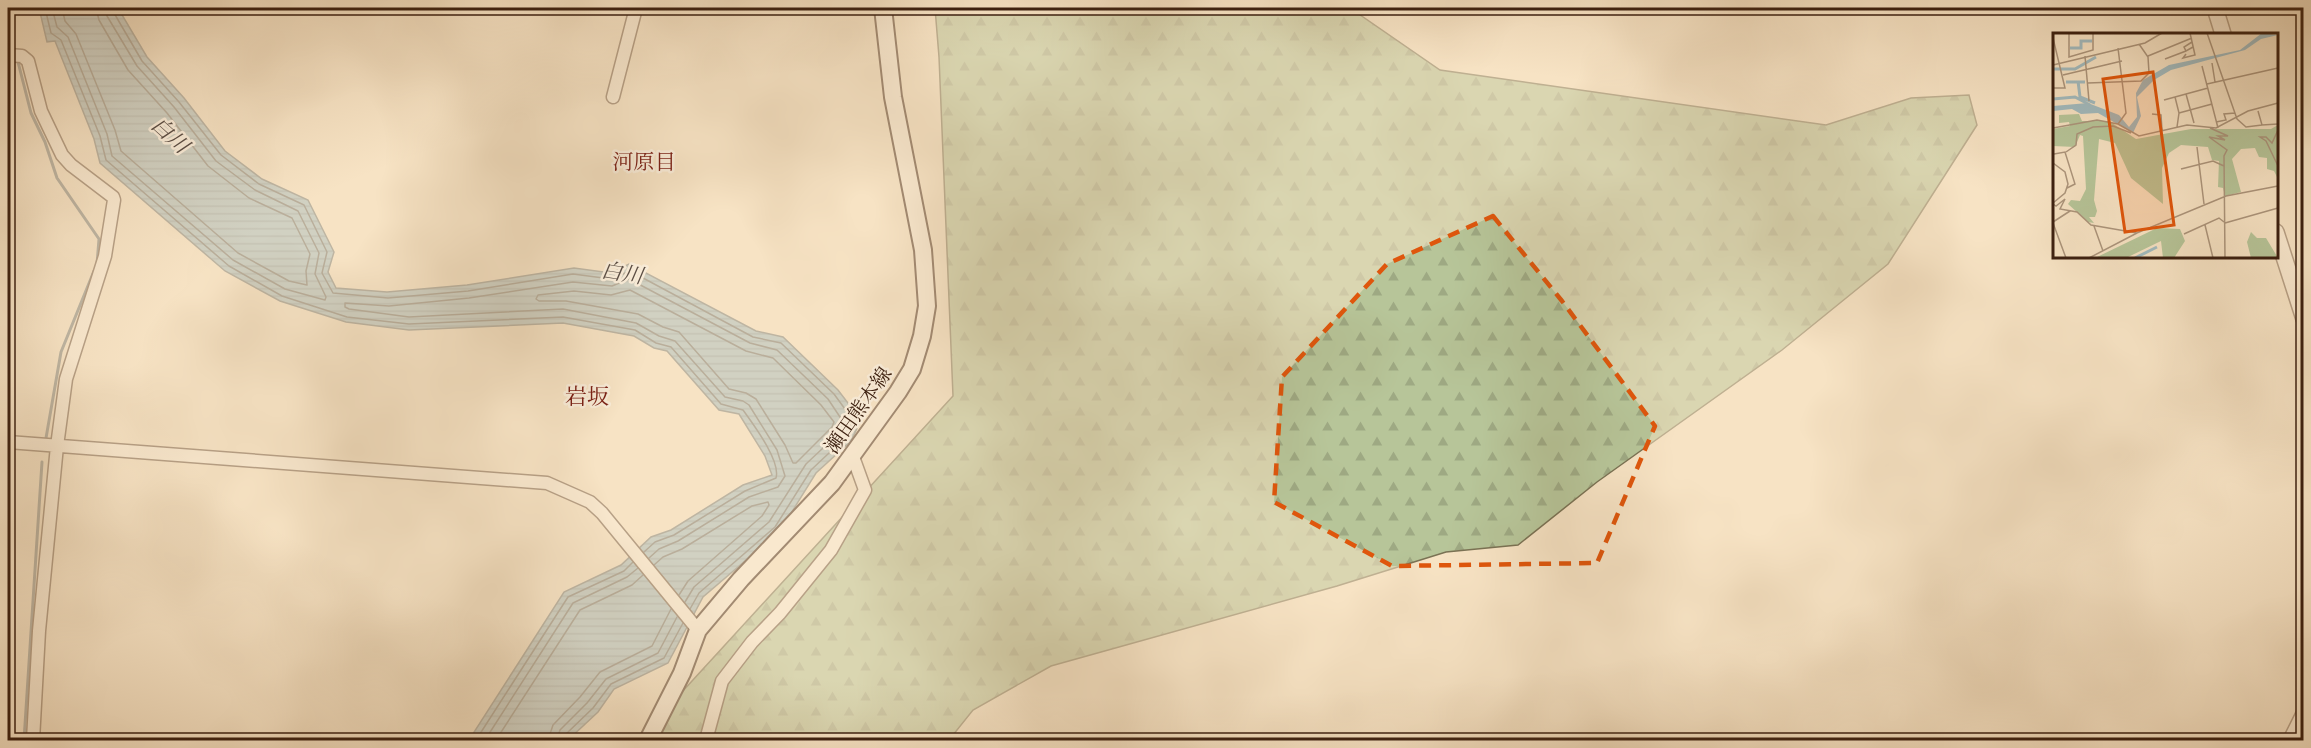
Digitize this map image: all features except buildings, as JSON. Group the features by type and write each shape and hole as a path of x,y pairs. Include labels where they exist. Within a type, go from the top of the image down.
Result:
{"main road":[{"name":"瀬田熊本線","path":"648,741 682,673 695,627 832,483 912,369 922,336 927,306 923,250 893,97 883,8"}],"street":[{"path":"614,98 636,8"},
{"path":"2216,8 2223,33"},
{"path":"8,55 22,56 28,61 41,111 62,155 114,200 105,256 66,378 39,632 33,741"},
{"path":"2278,235 2304,319"},
{"path":"8,442 547,483 590,502 602,513 695,627"},
{"path":"706,741 722,681 752,642 780,613 831,550 865,490 852,454"},
{"path":"2291,741 2304,714"}],"highlighted area":[{"path":"1493,216 1562,301 1655,426 1597,563 1392,566 1274,502 1282,377 1387,264"}],"green space":[{"path":"935,8 1350,8 1440,70 1826,125 1911,98 1969,95 1977,125 1888,264 1782,350 1597,482 1518,545 1446,552 1337,586 1051,666 973,710 949,740 638,740 953,396"}],"water":[{"name":"白川","path":"39,8 118,8 147,57 184,98 225,151 262,179 308,200 334,252 328,272 336,288 387,292 467,285 574,268 611,273 629,264 756,331 783,337 838,390 861,420 851,441 816,473 780,531 703,597 668,663 614,689 598,712 568,740 469,740 564,592 621,565 651,537 671,530 743,485 772,475 765,456 739,414 719,410 667,351 654,348 634,336 563,323 409,330 346,322 280,301 225,271 100,163 94,139 55,41 47,42"}],"waterway":[{"path":"18,62 31,113 45,142 57,178 99,239 97,264"},
{"path":"46,438 61,352 94,271"},
{"path":"24,740 42,462"}],"district":[{"name":"河原目","path":"644,162"},
{"name":"岩坂","path":"587,396"}]}
